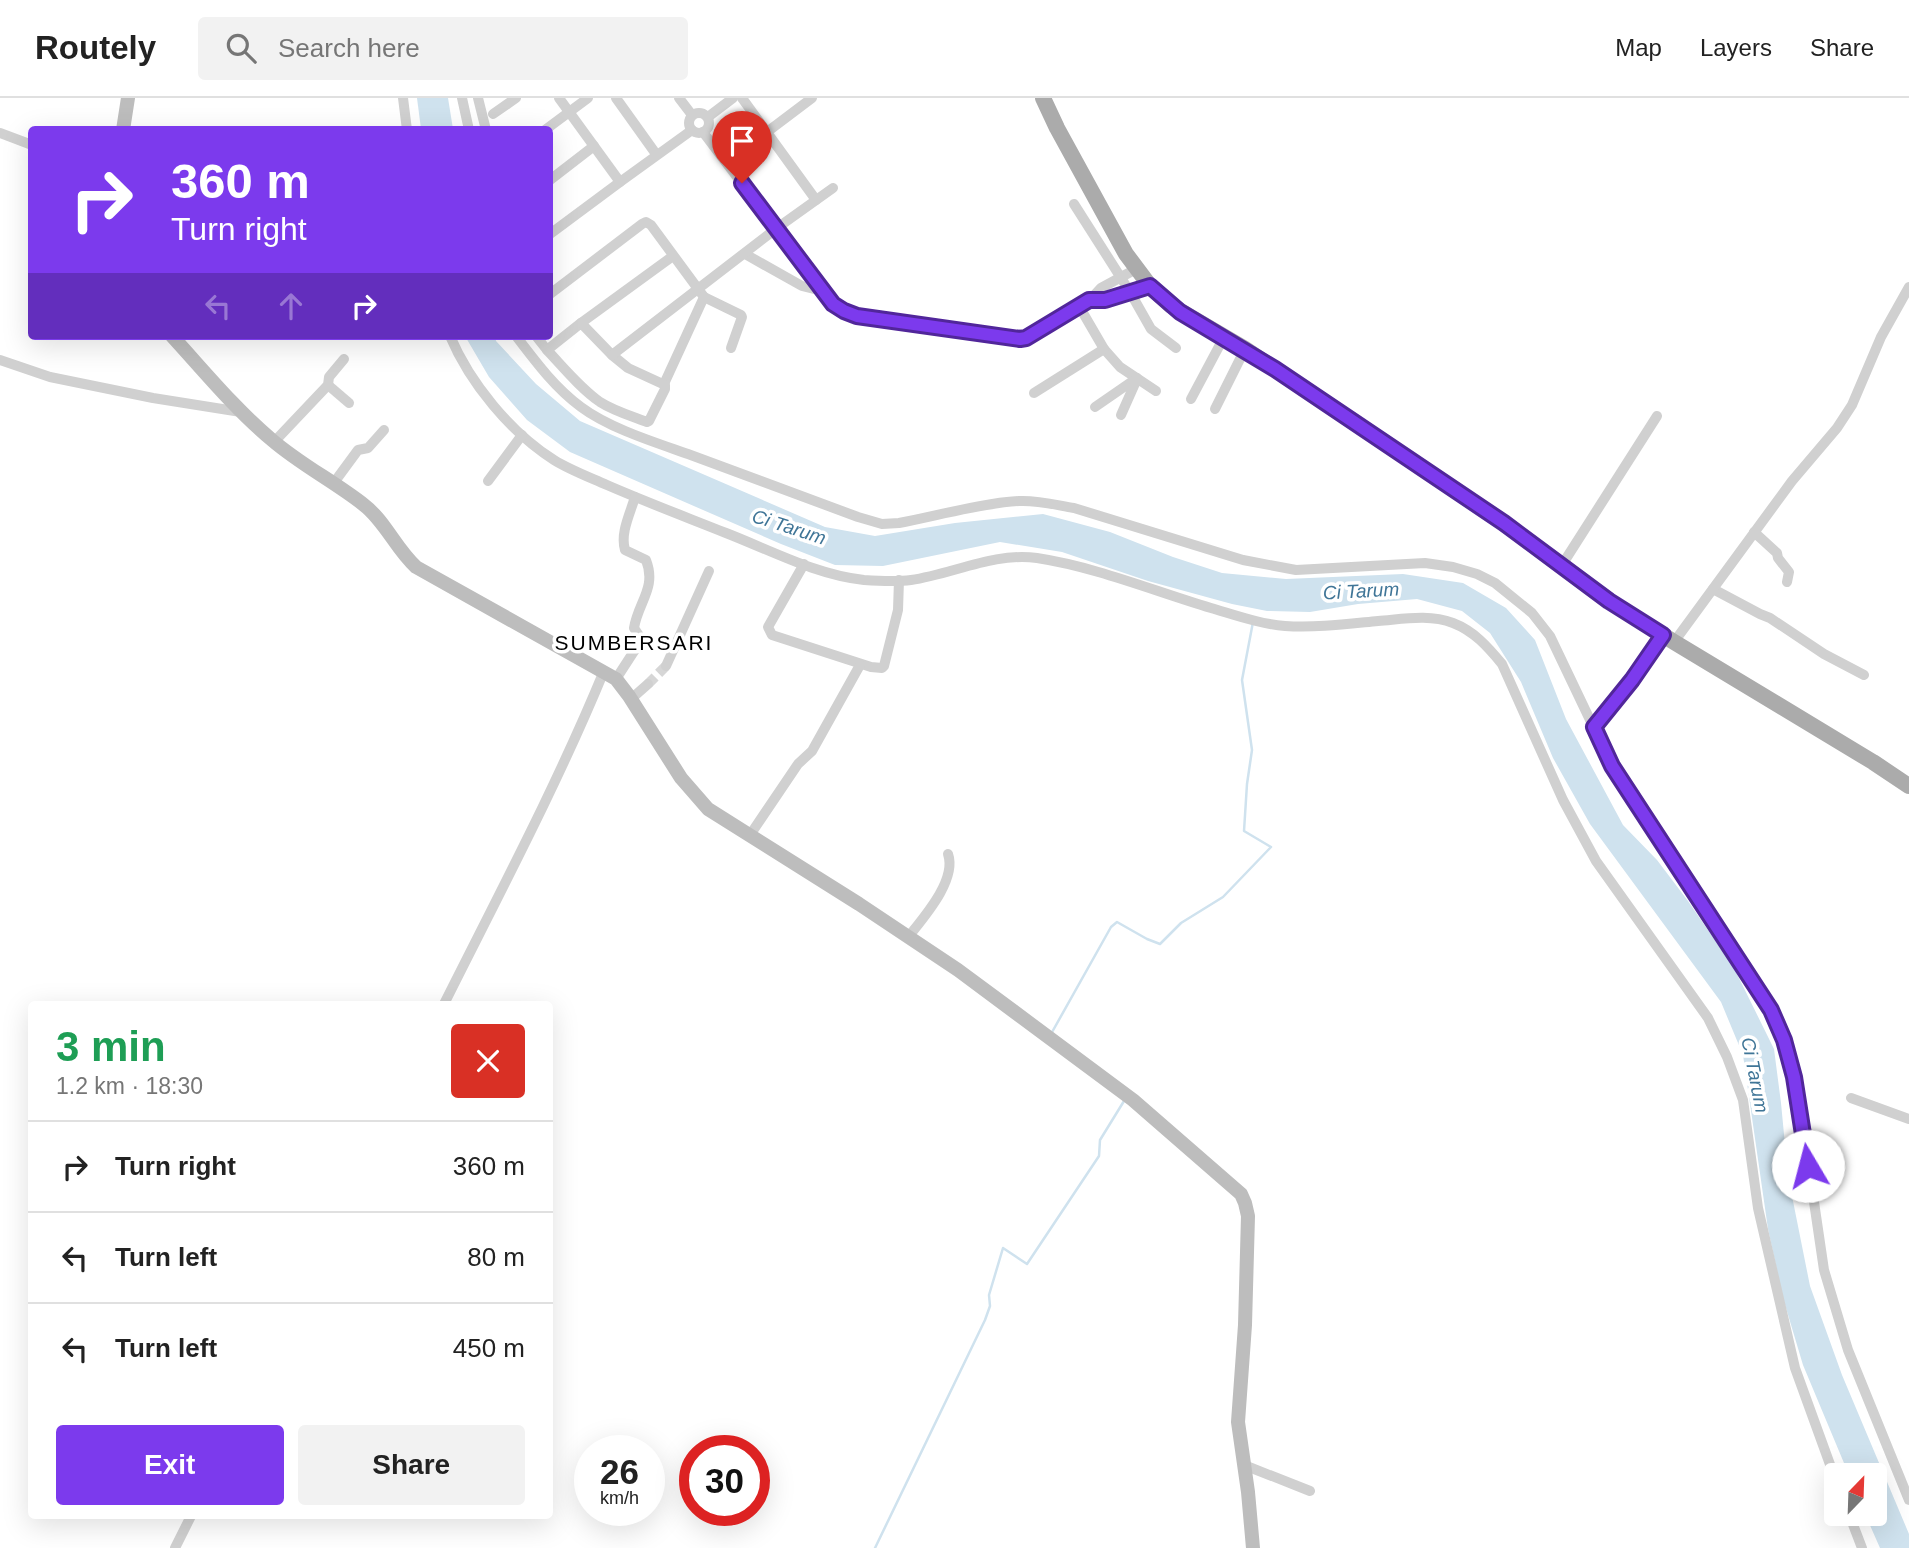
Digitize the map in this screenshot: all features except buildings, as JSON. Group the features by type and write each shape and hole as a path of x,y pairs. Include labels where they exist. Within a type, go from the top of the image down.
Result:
{"main road":[{"path":"1043,98 1111,229 1136,269 1150,286 1180,312 1245,349 1493,516 1609,601 1790,710 1909,786"}],"street":[{"path":"124,126 128,98"},
{"path":"402,98 406,126"},
{"path":"462,98 468,126"},
{"path":"478,98 485,126"},
{"path":"493,114 516,98"},
{"path":"559,98 620,182"},
{"path":"550,126 588,98"},
{"path":"615,98 656,154"},
{"path":"679,98 692,115"},
{"path":"708,117 733,98"},
{"path":"742,98 816,200"},
{"path":"767,132 812,98"},
{"path":"553,232 656,154 709,124 708,117 702,113 692,115"},
{"path":"692,115 689,122 777,228 833,304 857,316 1015,340 1026,338 1084,303 1101,288 1136,269"},
{"path":"0,133 28,144"},
{"path":"553,178 594,146"},
{"path":"612,355 701,294 777,228 833,188"},
{"path":"1074,204 1151,329 1176,348"},
{"path":"553,292 646,222 651,225 701,294 741,315 742,320 731,348"},
{"path":"745,254 802,286 814,289 820,287"},
{"path":"547,350 673,256"},
{"path":"1084,303 1105,300 1150,286"},
{"path":"1594,727 1713,589 1792,481 1837,428 1852,405 1881,337 1909,287"},
{"path":"539,340 578,383 599,401 647,422 651,419 665,388 664,384 701,294"},
{"path":"1084,303 1104,349 1120,367 1156,391"},
{"path":"581,323 628,368 664,384"},
{"path":"1191,399 1224,337"},
{"path":"176,340 242,412 274,442 365,506 416,567 610,675 631,699 681,778 708,809 958,970 1133,1100 1241,1194 1248,1216 1245,1325 1238,1422 1253,1548"},
{"path":"452,340 478,387 522,435 554,460 635,497 828,572 865,580 911,580 998,559 1036,558 1096,572 1251,620 1283,625 1323,626 1434,618 1455,624 1472,633 1502,664 1563,800 1596,861 1708,1018 1727,1057 1743,1100 1758,1208 1795,1368 1829,1463"},
{"path":"519,340 570,398 602,420 656,443 882,524 1004,502 1022,501 1074,508 1271,567 1296,570 1425,563 1453,567 1478,574 1495,583 1532,613 1542,624 1562,658 1612,766 1771,1010 1784,1040 1799,1100 1824,1270 1847,1350 1909,1500"},
{"path":"1034,393 1104,349"},
{"path":"1215,409 1245,349"},
{"path":"274,442 328,384 329,377 344,359"},
{"path":"0,360 50,377 153,398 242,412"},
{"path":"1095,407 1137,378"},
{"path":"1121,415 1137,378"},
{"path":"328,384 349,403"},
{"path":"1562,565 1657,416"},
{"path":"333,484 358,450 369,448 384,430"},
{"path":"488,481 522,435"},
{"path":"445,1001 610,675 640,642 634,628 650,582 646,560 625,550 622,537 635,497"},
{"path":"1754,532 1777,553 1789,572 1787,582"},
{"path":"798,562 768,627 769,632 871,667 883,667 898,610 900,580"},
{"path":"666,667 709,571"},
{"path":"1713,589 1770,618 1824,654 1864,675"},
{"path":"750,835 797,764 812,751 860,665"},
{"path":"631,699 649,684"},
{"path":"909,936 942,890 949,874 948,854"},
{"path":"1851,1098 1909,1119"},
{"path":"1244,1465 1310,1491"},
{"path":"175,1548 190,1519"},
{"path":"1854,1526 1862,1548"}],"water":[{"path":"417,98 448,98 453,126 421,126"},
{"name":"Ci Tarum","path":"467,340 496,340 536,384 580,421 825,527 875,536 955,523 1043,514 1110,532 1222,573 1286,579 1403,574 1463,583 1506,608 1535,640 1566,719 1623,825 1657,860 1734,968 1774,1049 1788,1176 1810,1286 1842,1375 1879,1463 1844,1463 1803,1365 1783,1298 1768,1229 1743,1055 1721,1002 1590,824 1553,758 1521,682 1490,633 1462,611 1417,599 1358,604 1310,612 1267,611 1148,581 1062,552 1000,542 883,566 835,565 570,452 527,420 489,377"},
{"path":"1887,1482 1909,1534 1909,1548 1880,1548 1870,1526 1887,1526"}],"waterway":[{"path":"1051,1034 1111,927 1117,922 1160,944 1181,923 1223,897 1271,847 1244,831 1252,750 1242,680 1253,622"},
{"path":"875,1548 985,1320 990,1306 989,1295 1003,1248 1027,1264 1099,1156 1100,1140 1124,1101"}],"tunnel":[{"path":"648,684 666,666"}],"district":[{"name":"SUMBERSARI","path":"634,642"}],"route":[{"path":"742,183 833,304 857,316 1015,340 1026,338 1089,300 1105,300 1150,286 1180,312 1275,369 1504,523 1609,601 1663,635 1632,680 1594,727 1612,766 1771,1010 1784,1040 1794,1077 1808,1166"}]}
